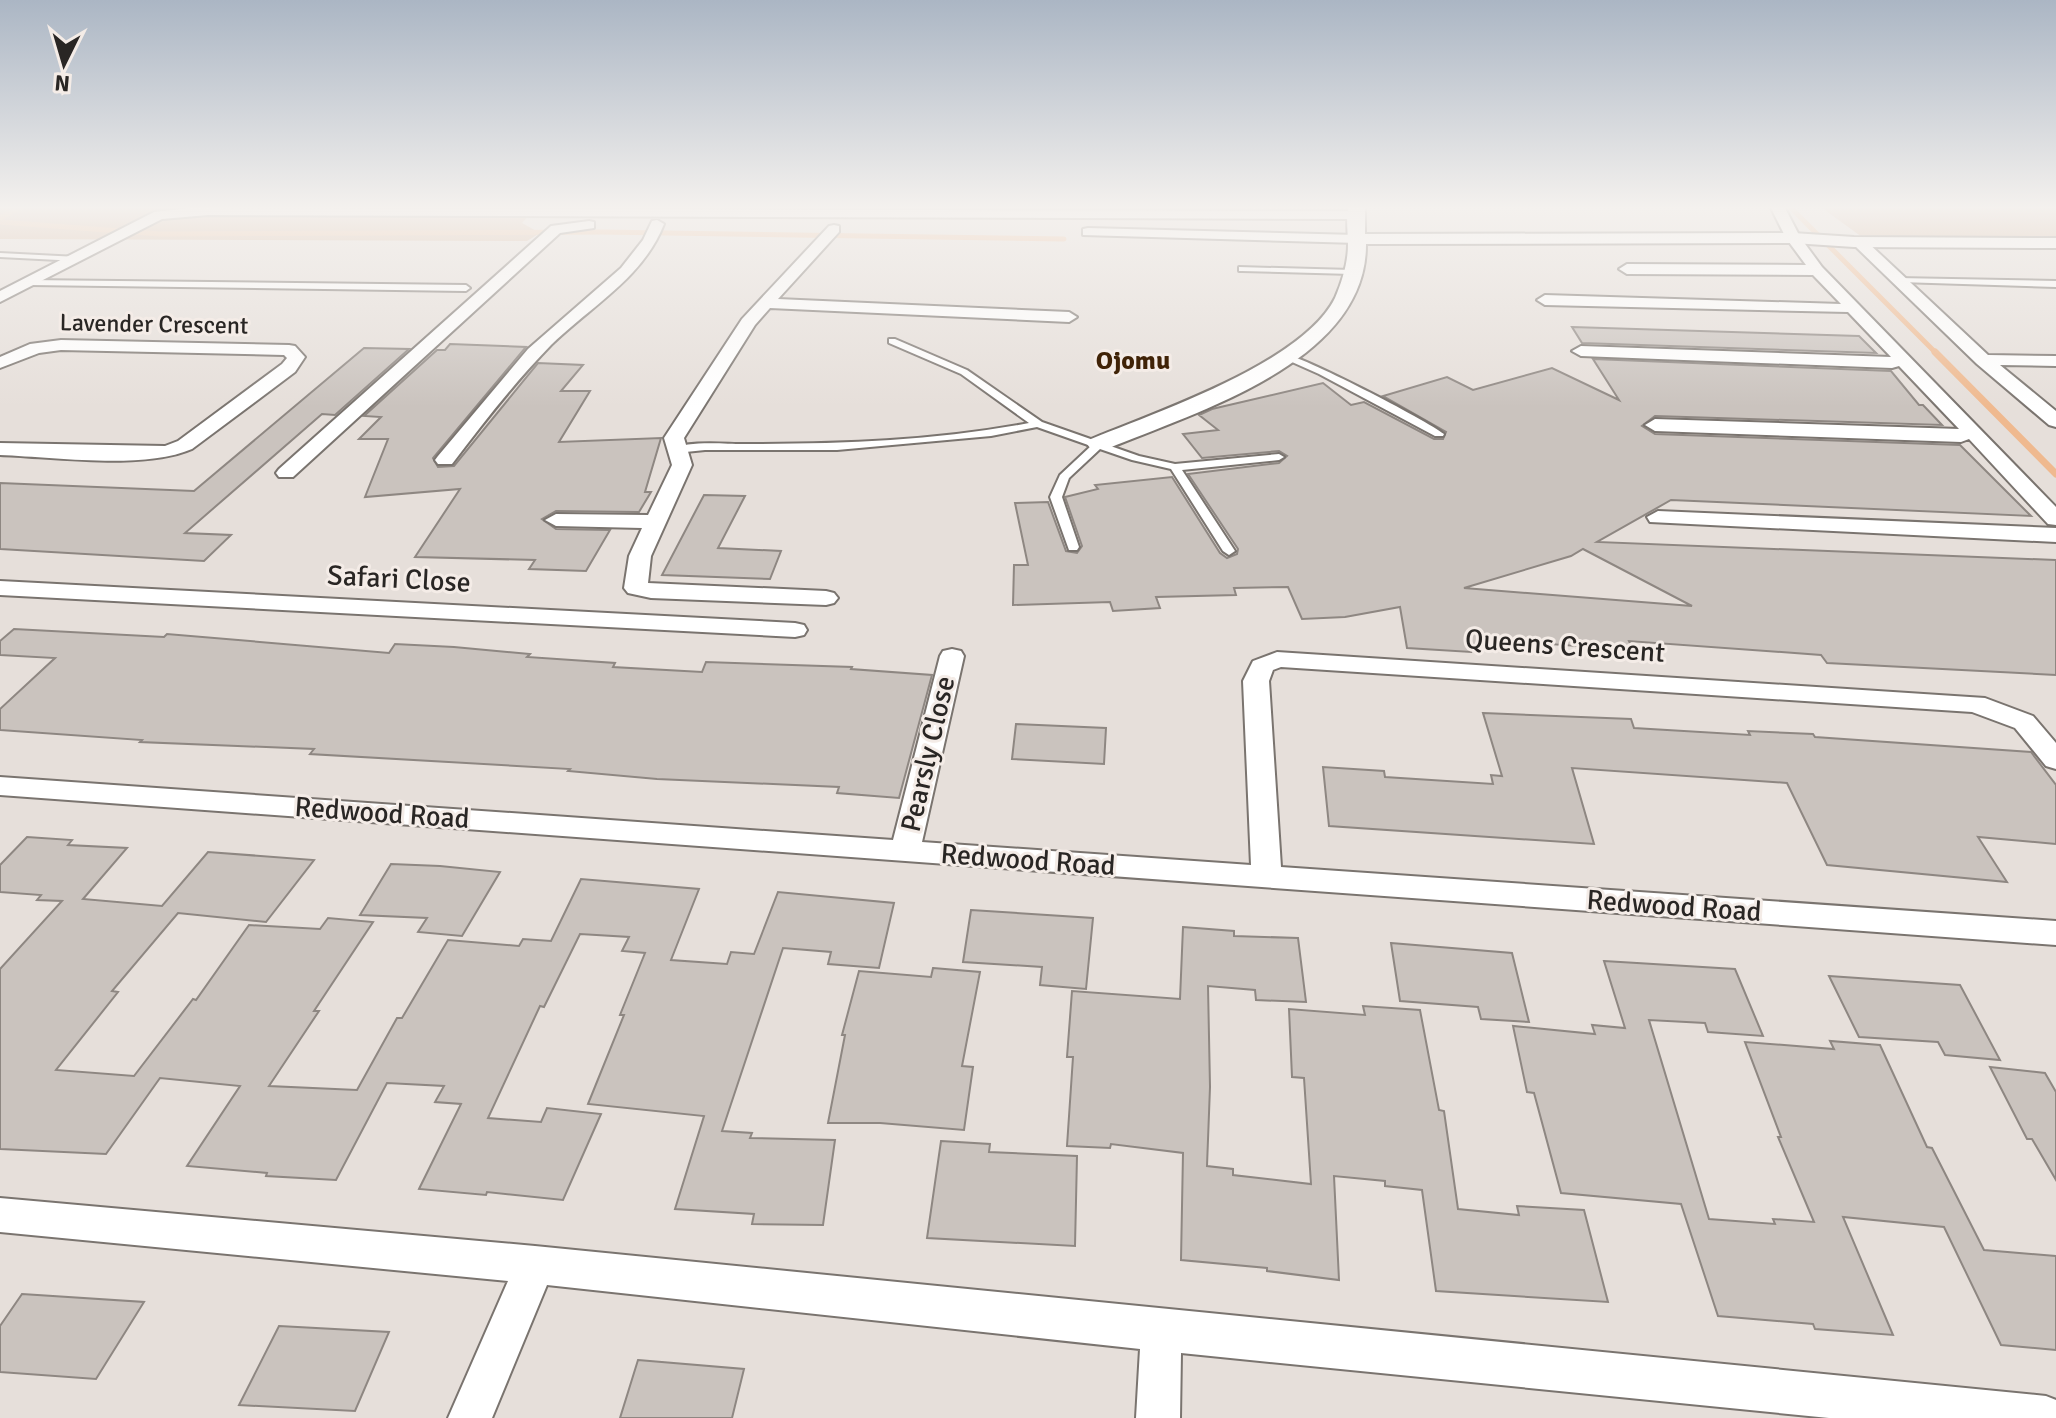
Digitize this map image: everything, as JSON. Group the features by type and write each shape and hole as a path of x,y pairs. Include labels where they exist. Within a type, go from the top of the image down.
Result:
{"street":[{"path":"0,297 46,274"},
{"path":"286,473 506,274"},
{"path":"445,460 510,379 549,338 621,274"},
{"path":"796,274 748,322 674,438 682,465 640,556 636,588 826,598"},
{"path":"1099,444 1258,374 1286,356 1326,323 1343,302 1351,274"},
{"path":"1821,274 2056,519"},
{"path":"1893,274 1983,360 2054,417"},
{"path":"1545,300 1842,309 1852,305"},
{"path":"768,303 1069,317"},
{"name":"Lavender Crescent","path":"0,449 145,454 169,452 185,445 289,368 296,357 289,350 61,345 8,359"},
{"path":"1581,351 1892,363 1902,358"},
{"path":"1983,360 2056,361"},
{"path":"1655,425 1961,436 1971,430"},
{"path":"1658,517 2056,535"},
{"path":"556,520 656,522"},
{"name":"Safari Close","path":"0,588 795,630"},
{"name":"Pearsly Close","path":"905,851 952,656"},
{"name":"Queens Crescent","path":"1267,877 1256,681 1262,666 1277,659 1976,704 2024,722 2056,760"},
{"name":"Redwood Road","path":"0,786 2056,933"},
{"path":"0,1215 535,1265 1161,1331 1832,1407 2046,1418"},
{"path":"470,1418 535,1265"},
{"path":"1158,1418 1161,1331"}],"lane":[{"path":"1900,280 2056,284"},
{"path":"30,282 466,288"},
{"path":"892,341 964,372 1038,424 1136,458 1175,467 1279,457"},
{"path":"1286,356 1439,434"},
{"path":"676,450 705,447 837,447 991,433 1038,424"},
{"path":"1073,547 1056,497 1064,477 1099,444"},
{"path":"1175,467 1229,551"}],"building":[{"path":"1572,327 1859,336 1876,353 1582,343"},
{"path":"450,344 526,347 433,458 438,467 454,466 538,363 583,365 561,391 590,391 559,442 661,438 645,492 651,492 639,512 556,511 542,519 556,529 610,530 586,571 529,569 535,560 415,557 460,489 365,497 388,439 359,439 381,417 364,416 437,350 445,350"},
{"path":"364,348 409,349 335,415 322,414 185,533 231,535 204,561 0,549 0,483 194,491"},
{"path":"1593,359 1891,371 1919,405 1923,405 1942,425 1655,416 1642,426 1655,434 1960,445 2031,516 1671,500 1597,542 2056,560 2056,675 1827,663 1821,655 1629,641 1633,650 1550,644 1551,648 1469,644 1471,652 1407,648 1400,607 1345,617 1302,619 1288,587 1234,588 1236,595 1156,597 1160,608 1113,611 1110,602 1013,605 1014,565 1028,565 1015,503 1048,502 1066,551 1077,553 1082,546 1065,497 1098,489 1095,485 1172,477 1220,553 1227,558 1237,554 1238,549 1188,474 1279,463 1287,456 1279,451 1202,458 1183,434 1218,430 1199,415 1212,409 1323,383 1351,405 1364,402 1434,439 1443,439 1446,432 1383,396 1447,377 1473,390 1552,368 1619,400","holes":["1583,549 1692,606 1464,588 1571,556"]},
{"path":"704,495 745,496 718,548 781,551 770,579 662,575"},
{"path":"14,629 164,637 167,634 389,653 395,644 454,647 530,654 527,657 615,663 613,667 702,672 706,662 852,667 932,675 899,798 837,793 839,787 657,779 568,771 570,769 310,754 314,749 140,742 142,740 0,730 0,709 55,658 0,655 0,641"},
{"path":"1483,713 1631,719 1634,728 1750,735 1748,731 1813,734 1815,737 2031,752 2056,785 2056,844 1978,837 2007,882 1827,865 1787,783 1572,768 1594,844 1329,826 1323,767 1384,771 1385,777 1493,784 1491,775 1502,776"},
{"path":"1016,724 1106,728 1104,764 1012,759"},
{"path":"27,837 72,840 68,845 127,848 83,899 162,906 208,852 314,860 266,922 178,913 112,991 118,992 56,1070 134,1076 193,999 196,1000 249,925 320,929 328,918 373,922 269,1086 357,1090 397,1018 402,1018 448,940 519,946 523,939 551,941 581,879 699,889 671,960 727,964 731,952 754,954 778,892 894,903 879,968 828,964 831,952 783,948 722,1131 752,1133 750,1138 835,1140 823,1225 752,1224 754,1214 675,1209 704,1116 588,1104 645,953 622,951 629,937 580,934 544,1007 540,1006 488,1118 541,1122 547,1108 601,1114 563,1200 419,1189 461,1104 435,1102 444,1086 387,1083 336,1180 266,1176 267,1173 187,1166 240,1086 160,1078 106,1154 0,1149 0,969 62,901 37,900 41,895 0,892 0,865"},
{"path":"391,864 500,872 462,936 418,932 427,918 360,915"},
{"path":"971,910 1093,918 1086,989 1040,985 1042,967 963,962"},
{"path":"1183,927 1234,931 1234,936 1298,938 1306,1002 1256,1000 1255,990 1208,986 1210,1087 1207,1166 1233,1169 1233,1175 1311,1184 1304,1078 1292,1077 1289,1009 1365,1015 1363,1006 1420,1010 1439,1110 1444,1111 1458,1209 1519,1215 1517,1206 1584,1210 1608,1302 1436,1291 1422,1190 1385,1186 1385,1181 1334,1176 1339,1280 1267,1271 1267,1268 1181,1260 1183,1153 1111,1144 1110,1148 1067,1146 1073,1057 1067,1057 1072,991 1180,999"},
{"path":"1391,943 1512,953 1529,1022 1481,1019 1478,1007 1400,1001"},
{"path":"1604,961 1735,969 1763,1036 1708,1032 1705,1023 1649,1020 1709,1219 1775,1224 1773,1219 1814,1222 1778,1137 1781,1137 1745,1042 1834,1049 1830,1041 1880,1045 1927,1147 1932,1148 1984,1250 2056,1256 2056,1350 2001,1345 1944,1227 1843,1217 1893,1335 1815,1329 1813,1324 1718,1316 1681,1204 1561,1193 1534,1093 1527,1092 1513,1026 1595,1034 1592,1025 1625,1028"},
{"path":"933,968 980,972 962,1066 973,1067 964,1130 880,1123 828,1123 845,1035 842,1035 859,971 931,977"},
{"path":"1829,976 1960,985 2000,1060 1945,1055 1938,1042 1859,1037"},
{"path":"1990,1067 2045,1073 2056,1092 2056,1180 2032,1139 2027,1139"},
{"path":"941,1141 990,1144 989,1152 1077,1156 1075,1246 927,1238"},
{"path":"22,1294 144,1302 96,1379 0,1372 0,1326"},
{"path":"279,1326 389,1332 355,1411 239,1405"},
{"path":"638,1360 744,1369 732,1418 620,1418"}],"waterway":[{"path":"1857,274 1935,352"},
{"path":"1935,352 2056,474"}],"district":[{"name":"Ojomu","path":"1133,361"}]}
